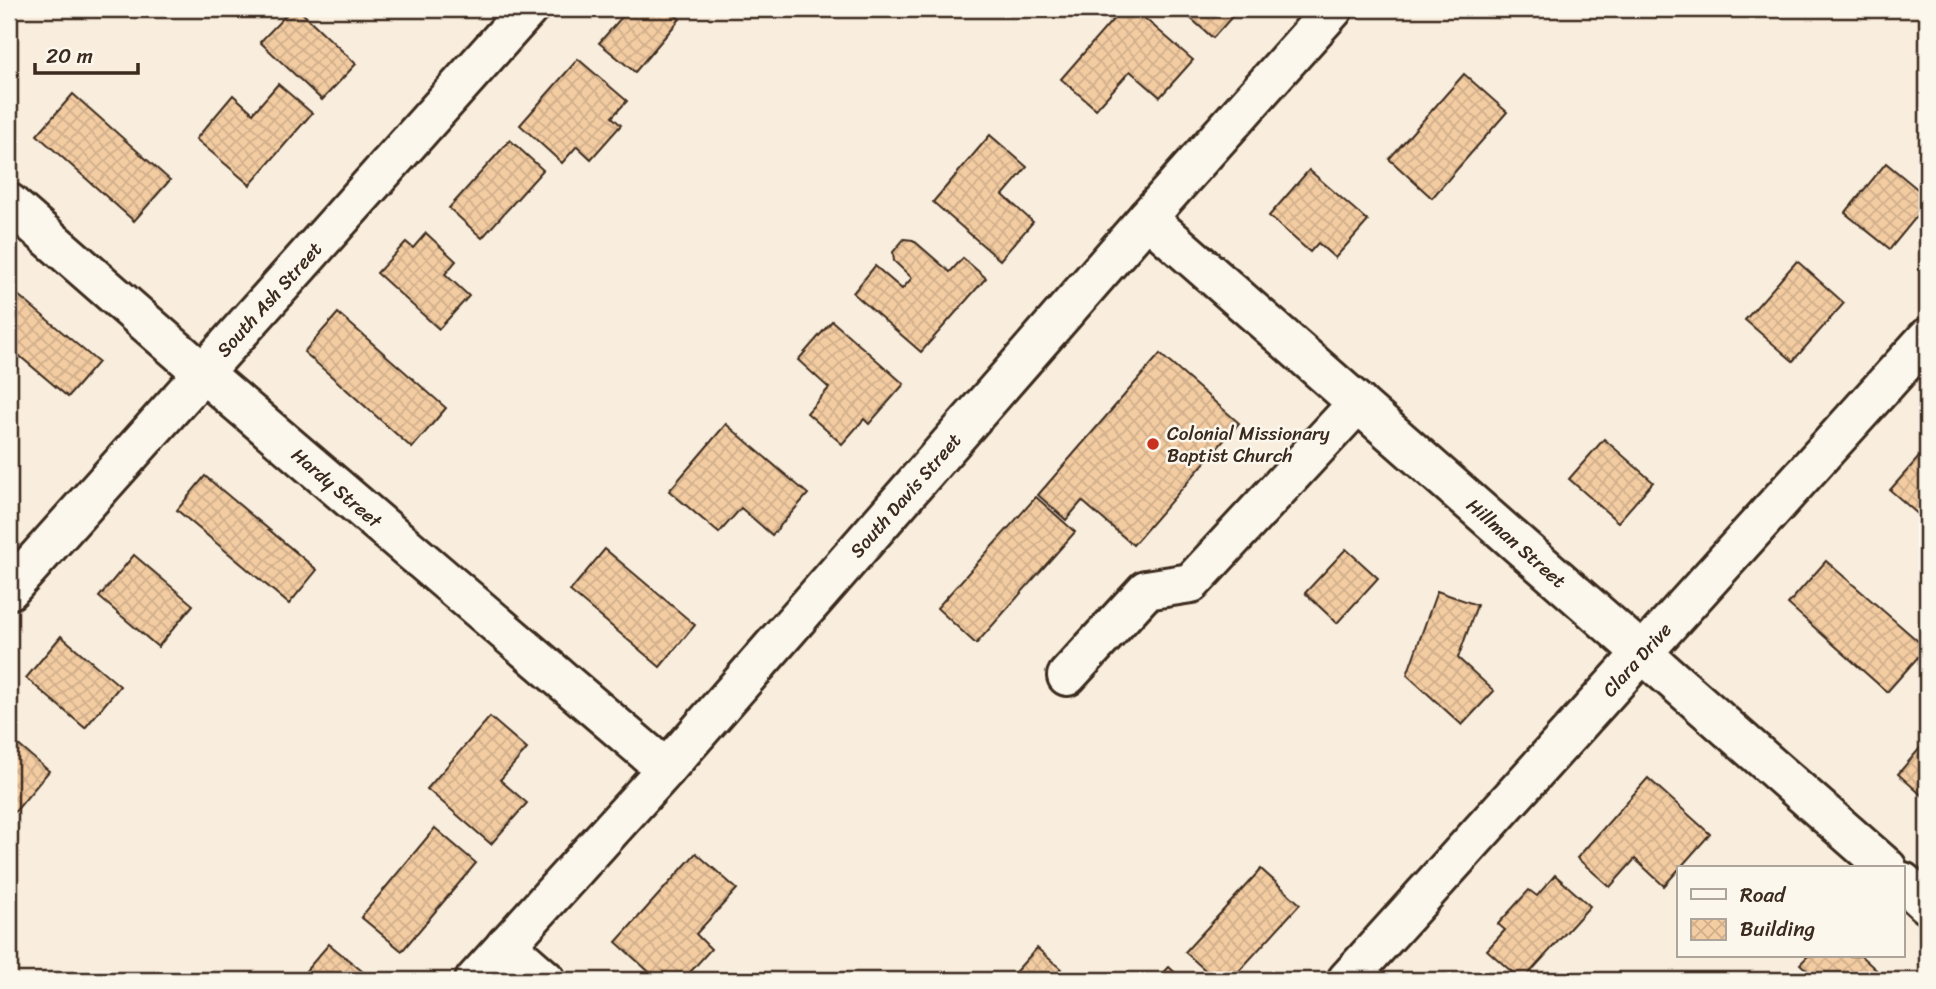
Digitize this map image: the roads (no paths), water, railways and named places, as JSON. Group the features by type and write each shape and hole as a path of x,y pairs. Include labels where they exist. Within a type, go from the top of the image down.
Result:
{"street":[{"name":"South Ash Street","path":"9,590 528,9"},
{"name":"South Davis Street","path":"475,980 666,769 1333,9"},
{"name":"Hardy Street","path":"9,203 666,769"},
{"name":"Hillman Street","path":"1147,218 1885,866"},
{"name":"Clara Drive","path":"1347,980 1927,338"},
{"path":"1067,676 1146,590 1191,583 1358,403"},
{"path":"1904,883 1927,904"},
{"path":"506,945 546,980"}],"place":[{"name":"Colonial Missionary Baptist Church","path":"1153,444"}]}
